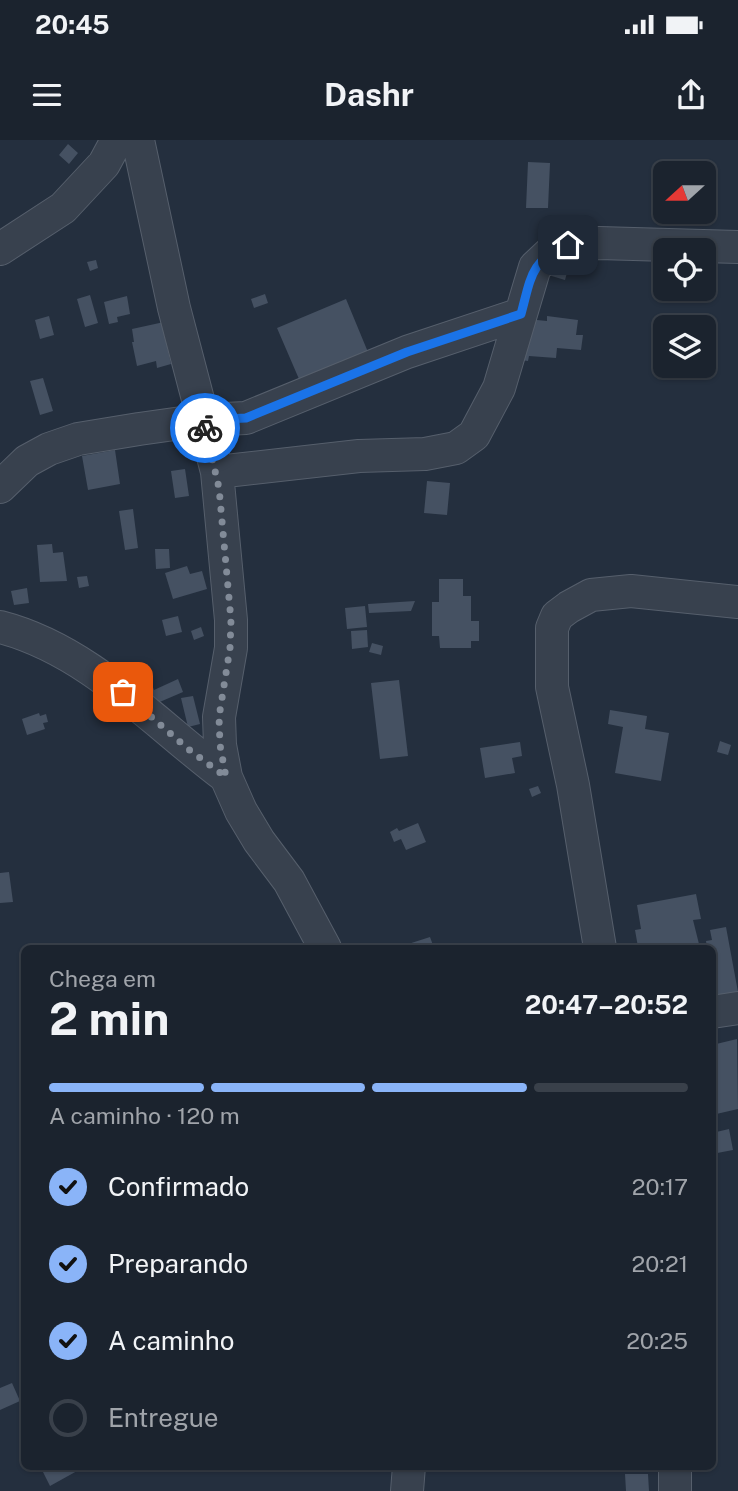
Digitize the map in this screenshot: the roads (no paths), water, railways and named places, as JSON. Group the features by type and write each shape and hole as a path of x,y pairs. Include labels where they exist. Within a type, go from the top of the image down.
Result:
{"street":[{"path":"0,249 64,208 104,164 117,140"},
{"path":"138,140 174,308 217,472 231,620 230,648 219,717 220,745 226,777 247,821 289,881 323,945"},
{"path":"217,472 359,456 425,454 456,448 474,435 499,388 535,267 551,252 568,245 599,243 738,247"},
{"path":"0,487 27,461 49,449 78,439 203,420 246,418 407,352 521,314"},
{"path":"600,945 573,785 552,687 552,628 557,616 590,595 631,591 738,602"},
{"path":"0,627 26,634 85,666 123,692 187,748 226,777"},
{"path":"716,1011 738,1008"},
{"path":"407,1491 410,1470"},
{"path":"675,1491 676,1470"}]}
